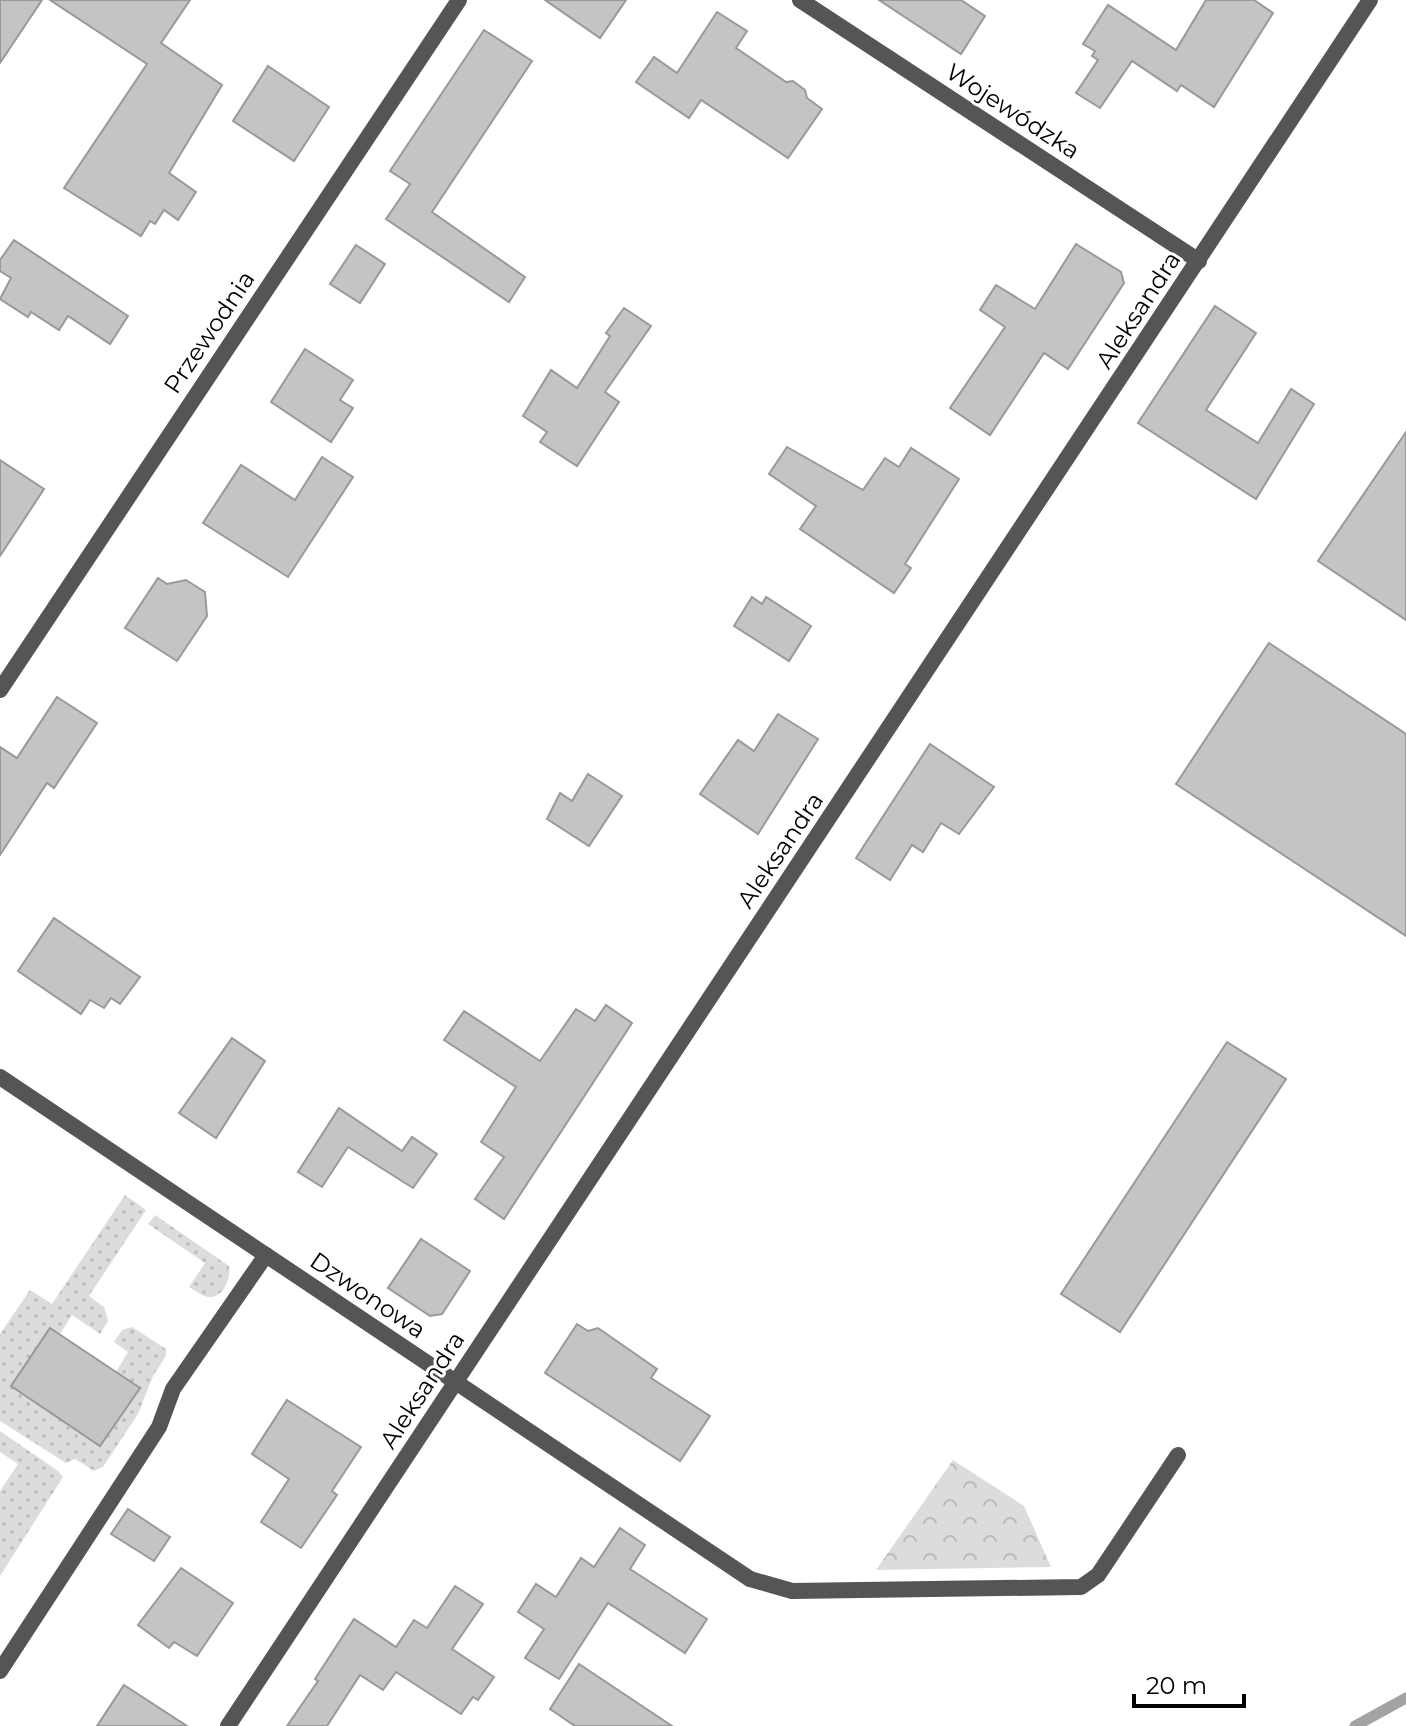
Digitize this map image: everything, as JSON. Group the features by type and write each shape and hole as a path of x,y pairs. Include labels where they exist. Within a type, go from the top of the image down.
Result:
{"street":[{"name":"Przewodnia","path":"0,690 459,0"},
{"name":"Wojewódzka","path":"800,0 1199,261"},
{"name":"Aleksandra","path":"228,1726 1370,0"},
{"name":"Dzwonowa","path":"0,1077 750,1579 792,1591 1081,1587 1098,1575 1178,1455"},
{"path":"0,1671 159,1427 173,1389 266,1255"}],"green space":[{"path":"125,1195 146,1210 89,1296 104,1307 108,1321 100,1334 72,1315 60,1334 50,1328 11,1385 139,1388 116,1372 128,1352 114,1342 122,1330 132,1327 166,1349 166,1356 153,1376 138,1414 103,1467 94,1471 75,1459 66,1463 0,1421 0,1334 30,1290 52,1304"},
{"path":"155,1215 229,1266 229,1276 218,1295 208,1297 189,1287 205,1263 148,1224"},
{"path":"0,1431 63,1477 0,1576 0,1491 18,1464 0,1452"},
{"path":"953,1460 1024,1506 1051,1567 876,1570"}],"building":[{"path":"0,0 42,0 0,63"},
{"path":"50,0 190,0 161,43 222,85 169,173 196,192 178,220 164,210 155,224 150,221 141,236 64,188 147,64"},
{"path":"545,0 626,0 600,38"},
{"path":"879,0 961,0 985,16 961,54"},
{"path":"1206,0 1254,0 1273,13 1214,107 1181,85 1177,91 1132,61 1100,108 1076,93 1098,60 1092,56 1095,51 1083,44 1108,5 1176,50"},
{"path":"717,12 747,31 736,48 786,82 793,81 805,90 807,98 822,109 788,158 701,100 689,118 636,82 654,57 677,73"},
{"path":"484,30 532,61 432,212 525,277 509,302 386,219 410,184 390,171"},
{"path":"268,66 329,107 294,161 233,121"},
{"path":"14,240 128,316 110,344 68,316 59,330 31,312 28,317 0,299 11,278 0,271 0,260"},
{"path":"1076,244 1121,272 1124,283 1068,369 1044,353 990,435 950,408 1005,327 980,310 996,285 1035,309"},
{"path":"356,245 385,264 360,303 330,284"},
{"path":"1215,306 1256,333 1206,410 1258,443 1291,389 1314,404 1256,499 1138,423"},
{"path":"624,308 651,326 605,392 619,402 577,466 540,442 547,432 523,416 551,370 577,388 610,336 606,333"},
{"path":"305,349 353,380 340,400 353,408 331,442 271,402"},
{"path":"1406,432 1406,620 1318,561"},
{"path":"787,447 863,490 885,458 899,467 911,448 959,479 905,564 911,568 894,593 800,529 816,506 769,474"},
{"path":"322,457 353,477 288,577 203,523 241,465 295,500"},
{"path":"0,460 44,489 0,556"},
{"path":"158,578 167,584 186,580 205,592 207,616 177,661 125,628"},
{"path":"752,597 762,604 766,597 811,626 789,661 734,626"},
{"path":"1269,643 1406,734 1406,936 1176,784"},
{"path":"57,697 97,723 54,788 47,783 0,855 0,747 17,758"},
{"path":"778,714 818,739 758,834 700,794 738,740 754,751"},
{"path":"930,744 994,787 959,834 941,823 923,852 912,845 890,880 856,858"},
{"path":"588,774 622,796 589,846 547,819 560,793 572,801"},
{"path":"54,918 140,977 120,1004 111,998 104,1008 90,1000 81,1014 18,971"},
{"path":"606,1005 632,1023 504,1219 475,1199 504,1157 481,1142 516,1087 444,1040 464,1011 540,1061 576,1009 595,1021"},
{"path":"232,1038 265,1061 216,1138 179,1113"},
{"path":"1227,1042 1286,1079 1120,1332 1061,1294"},
{"path":"339,1108 402,1151 412,1137 437,1154 413,1188 348,1147 322,1187 298,1172"},
{"path":"421,1239 470,1271 442,1314 430,1316 388,1288"},
{"path":"577,1324 588,1331 598,1328 657,1369 651,1378 710,1416 680,1461 545,1373"},
{"path":"50,1328 140,1388 100,1446 11,1386"},
{"path":"287,1400 361,1447 332,1491 337,1495 301,1548 261,1522 289,1479 252,1454"},
{"path":"128,1509 170,1537 154,1561 111,1534"},
{"path":"620,1528 645,1545 630,1569 707,1619 685,1653 608,1603 559,1679 525,1658 544,1629 518,1612 536,1584 556,1597 581,1558 594,1567"},
{"path":"181,1568 233,1603 197,1656 174,1642 169,1648 138,1625"},
{"path":"455,1586 483,1604 452,1649 494,1677 478,1700 473,1697 461,1714 396,1672 383,1690 360,1675 327,1726 287,1726 354,1619 396,1647 414,1620 427,1628"},
{"path":"579,1664 672,1726 575,1726 550,1709"},
{"path":"124,1685 187,1726 97,1726"}],"waterway":[{"path":"1355,1726 1406,1698"}]}
